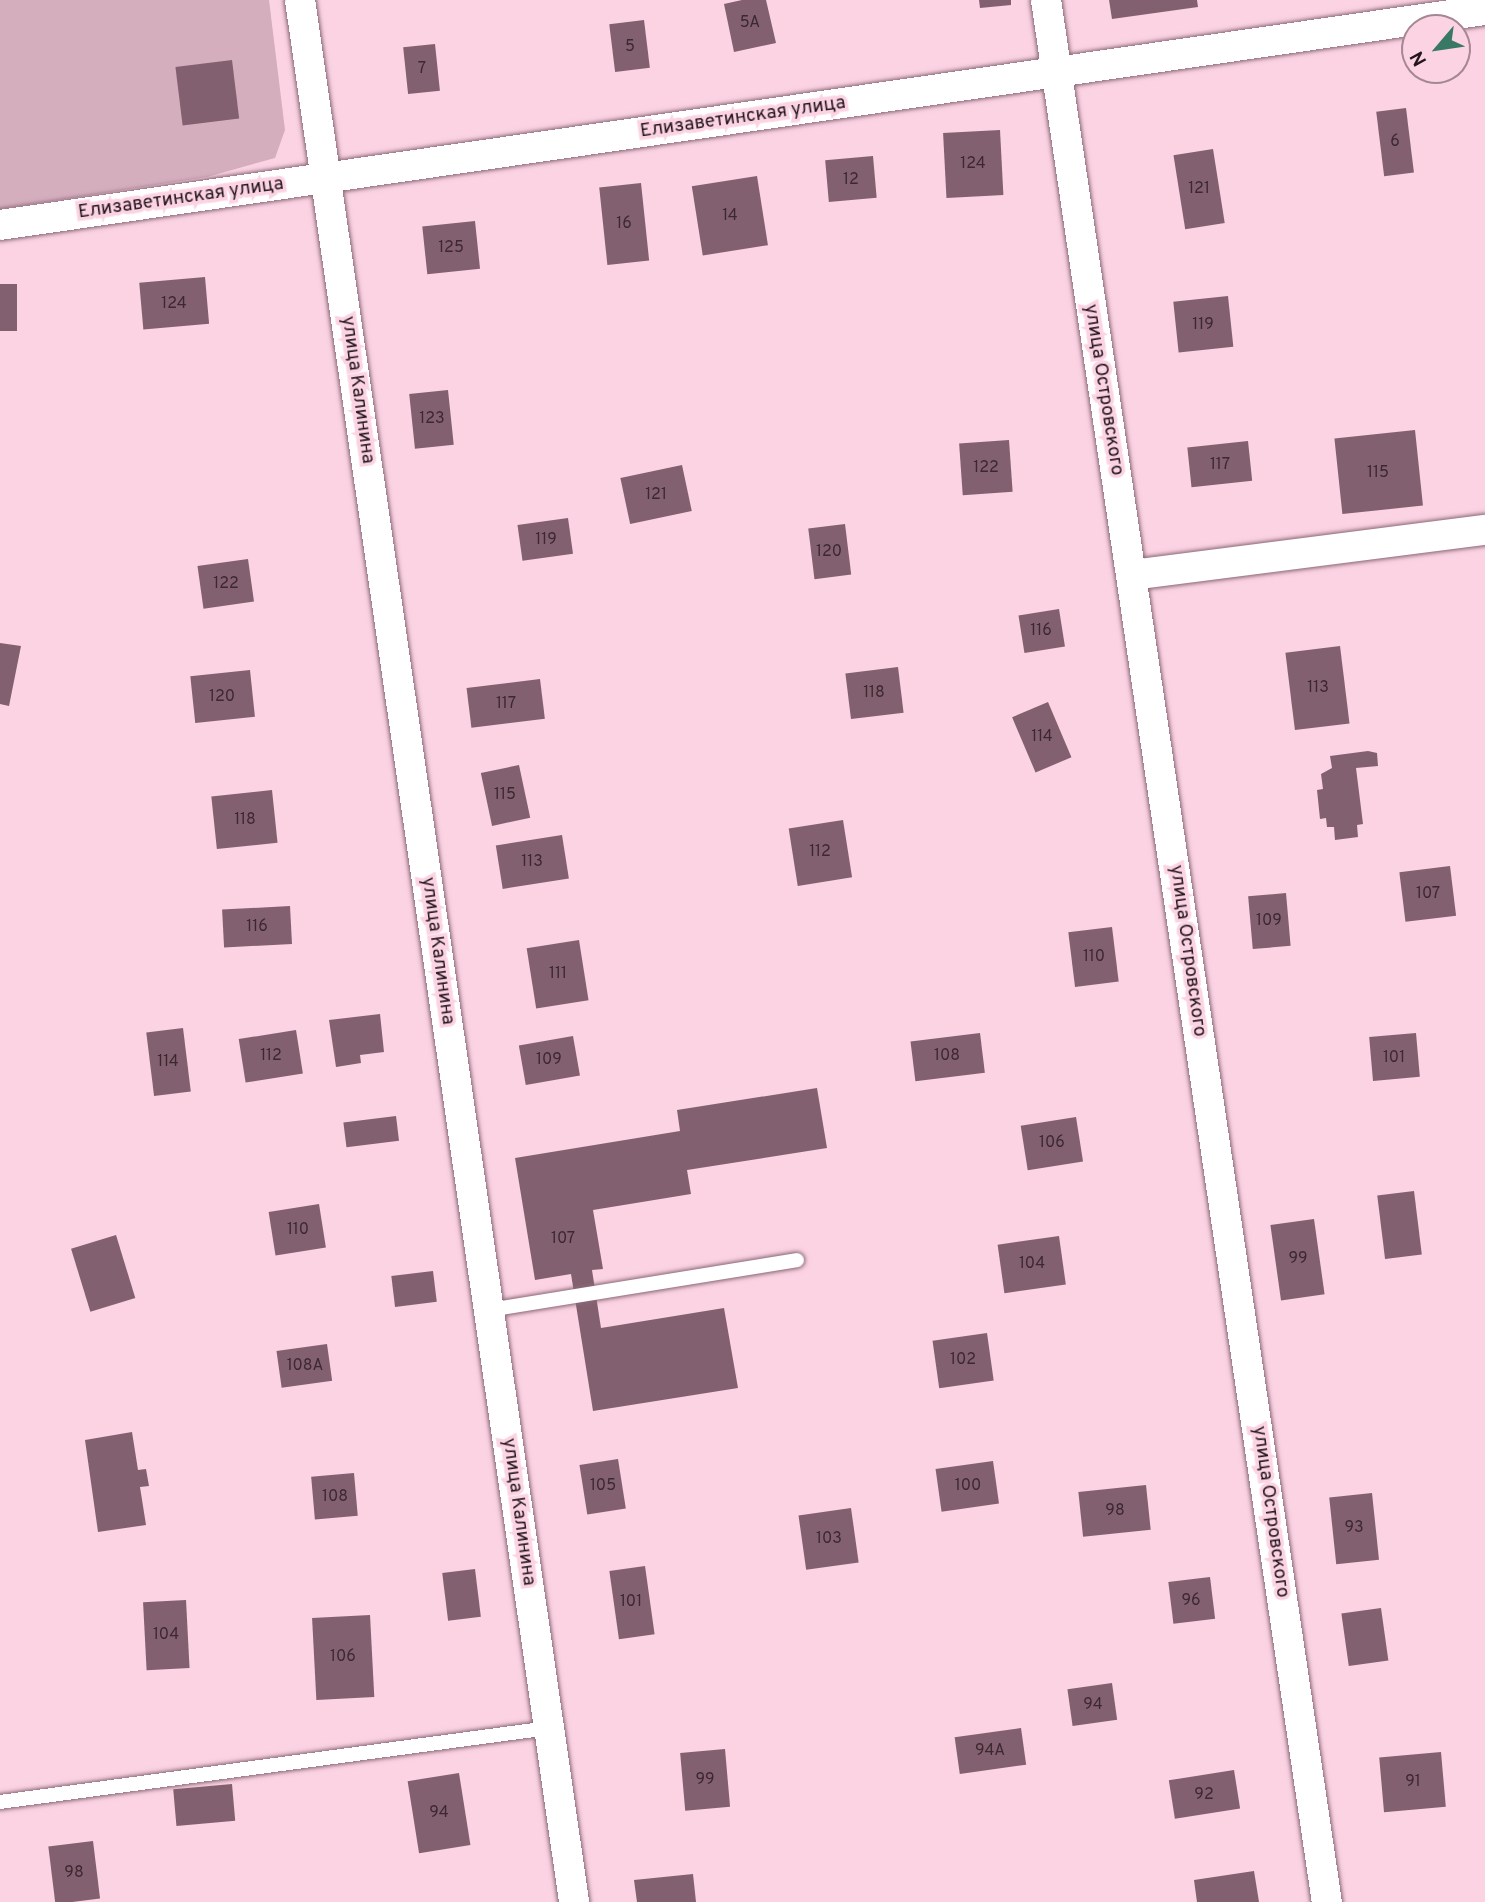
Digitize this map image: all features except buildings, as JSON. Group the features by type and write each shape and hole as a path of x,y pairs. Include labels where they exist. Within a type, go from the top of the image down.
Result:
{"street":[{"name":"улица Калинина","path":"300,0 574,1902"},
{"name":"улица Островского","path":"1046,0 1327,1902"},
{"name":"Елизаветинская улица","path":"0,225 1485,10"},
{"path":"1132,575 1485,530"}],"lane":[{"path":"489,1310 797,1260"},
{"path":"0,1802 549,1728"}],"shaded area":[{"path":"0,0 269,0 285,130 275,158 207,177 0,209"}]}
